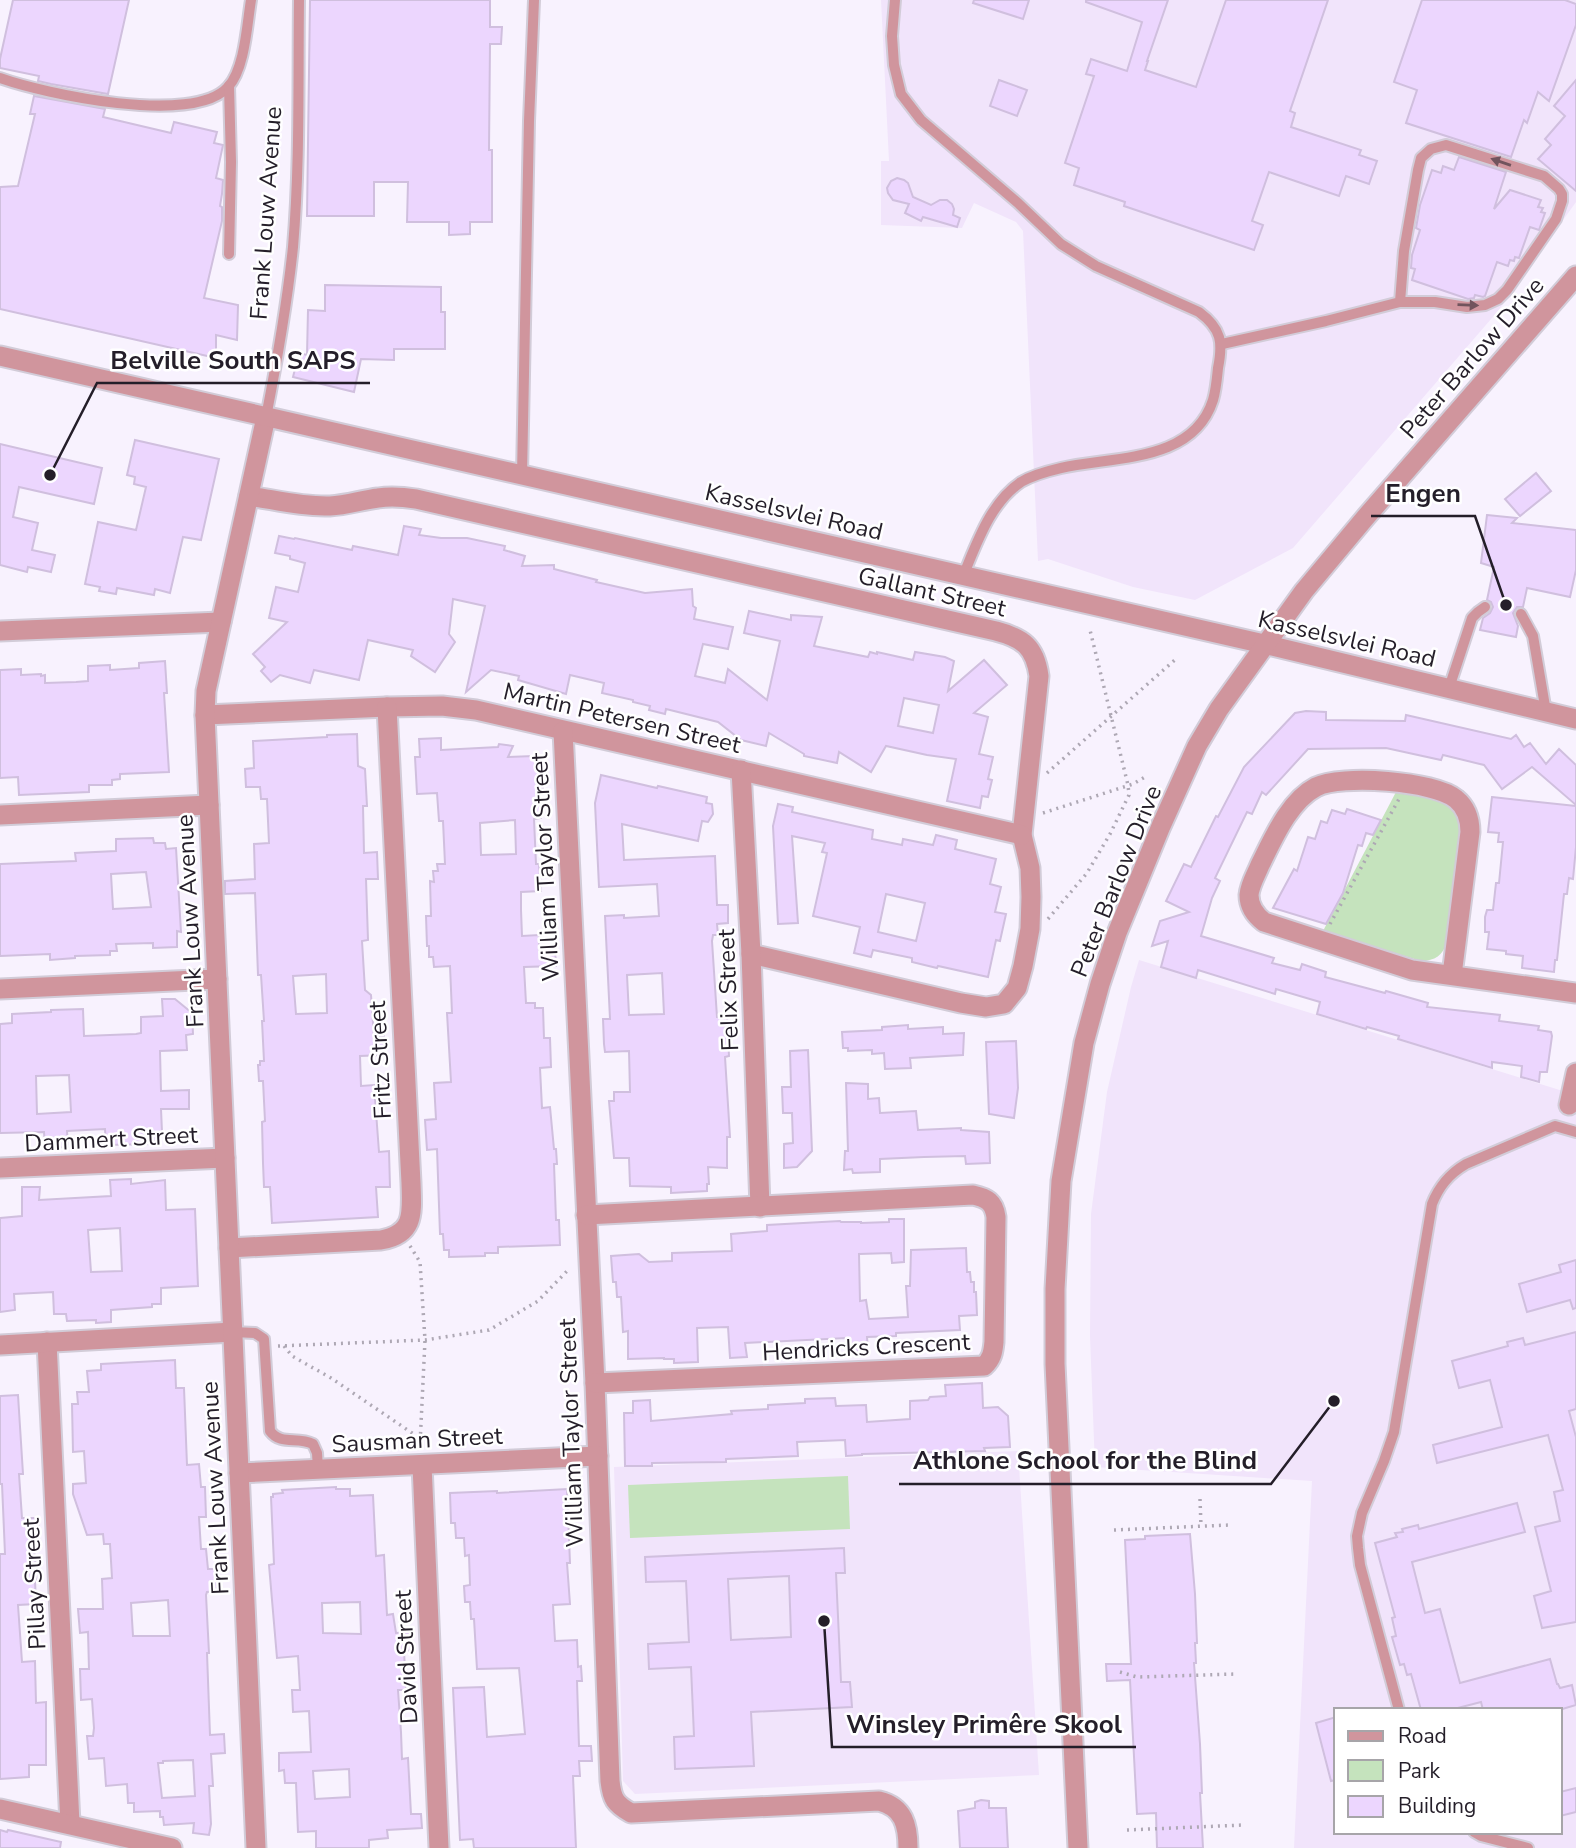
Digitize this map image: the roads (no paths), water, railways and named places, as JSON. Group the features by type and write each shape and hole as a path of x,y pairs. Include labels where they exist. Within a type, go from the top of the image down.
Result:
{"street":[{"name":"Peter Barlow Drive","path":"1078,1848 1055,1364 1055,1289 1061,1181 1084,1043 1100,984 1145,863 1197,746 1219,709 1304,591 1576,276"},
{"name":"Kasselsvlei Road","path":"0,356 1264,644 1576,719"},
{"name":"Frank Louw Avenue","path":"256,1848 205,715 206,691 266,417"},
{"name":"Gallant Street","path":"249,496 326,506 347,505 384,497 416,499 969,625 1015,637 1024,643 1033,652 1039,676 1022,835 1030,867 1030,929 1017,988 1004,1004 986,1007 961,1003 751,954"},
{"path":"0,631 221,622"},
{"name":"Martin Petersen Street","path":"205,715 387,707 442,706 476,710 1022,835"},
{"name":"Fritz Street","path":"229,1248 394,1238 402,1233 410,1217 411,1183 387,707"},
{"name":"William Taylor Street","path":"563,731 612,1796 619,1807 631,1813 646,1814 879,1801 895,1807 903,1816 907,1825 908,1848"},
{"name":"Felix Street","path":"741,770 760,1207"},
{"path":"1452,975 1470,832 1468,816 1459,801 1442,791 1392,782 1333,781 1307,793 1277,831 1251,885 1250,902 1257,917 1271,926 1412,970 1576,993"},
{"path":"0,815 209,805"},
{"path":"0,989 217,979"},
{"path":"1569,1105 1576,1073"},
{"name":"Dammert Street","path":"0,1168 225,1158"},
{"name":"Hendricks Crescent","path":"586,1215 954,1196 984,1197 995,1208 996,1217 994,1342 989,1361 984,1366 594,1383"},
{"path":"0,1345 233,1332"},
{"name":"Pillay Street","path":"47,1342 70,1824"},
{"name":"Sausman Street","path":"239,1473 598,1456"},
{"name":"David Street","path":"422,1465 439,1848"},
{"path":"0,1808 172,1848"}],"lane":[{"path":"0,78 29,88 94,100 150,106 199,103 216,96 229,86 242,62 251,0"},
{"name":"Frank Louw Avenue","path":"266,417 283,330 293,246 299,0"},
{"path":"522,475 534,0"},
{"path":"895,0 892,36 894,65 901,93 921,120 1018,203 1061,244 1096,266 1199,312 1213,324 1222,344 1213,399 1206,415 1195,428 1175,443 1142,456 1079,464 1023,481 997,505 963,576"},
{"path":"229,86 229,254"},
{"path":"1222,344 1400,302 1435,302 1467,307 1485,305 1498,299 1507,290 1556,219 1562,194 1544,176 1446,145 1431,149 1422,158 1415,183 1404,251 1400,302"},
{"path":"1449,688 1472,618 1485,607"},
{"path":"1521,614 1534,636 1546,712"},
{"path":"1563,1128 1569,1105"},
{"path":"1398,1708 1360,1565 1357,1536 1362,1513 1394,1432 1432,1204 1447,1178 1466,1164 1555,1126 1576,1132"},
{"path":"233,1332 249,1332 261,1335 264,1339 270,1432 276,1439 300,1440 313,1444 317,1453 318,1469"},
{"path":"1478,1834 1528,1848"}],"place":[{"name":"Belville South SAPS","path":"50,475"},
{"name":"Engen","path":"1506,605"},
{"name":"Athlone School for the Blind","path":"1334,1401"},
{"name":"Winsley Primêre Skool","path":"824,1621"}]}
